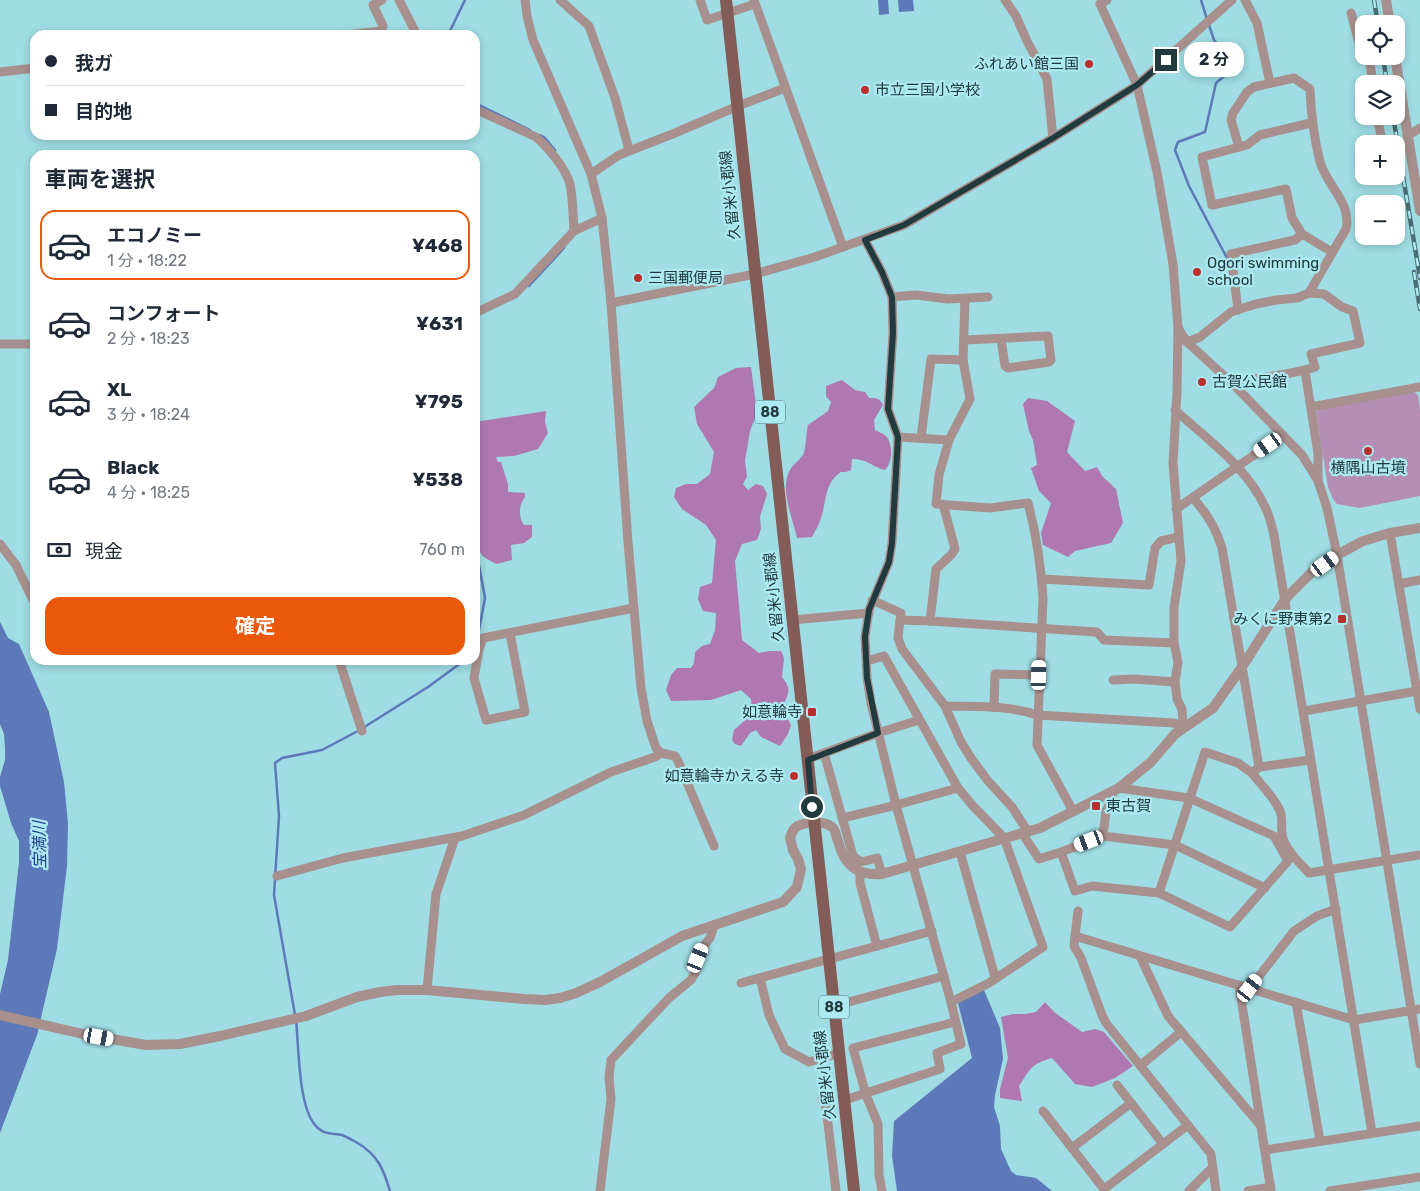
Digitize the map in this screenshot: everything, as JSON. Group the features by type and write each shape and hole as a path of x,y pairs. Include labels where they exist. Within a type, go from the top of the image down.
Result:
{"main road":[{"name":"久留米小郡線","path":"726,0 854,1191"}],"street":[{"path":"381,30 383,26 373,5 382,0"},
{"path":"399,0 414,30"},
{"path":"525,0 533,40 591,174 602,218 611,303 628,542 641,688 647,721 656,748 661,753 674,756 678,760 714,846"},
{"path":"560,0 589,26 615,98 629,150"},
{"path":"700,0 707,20 755,2 842,247"},
{"path":"1005,0 1016,16 1047,79 1053,138"},
{"path":"611,303 755,274 865,240 904,225 1053,138 1137,85 1232,0"},
{"path":"1244,0 1257,23 1270,83"},
{"path":"1386,0 1388,15"},
{"path":"1101,1 1137,85 1157,172 1173,264 1178,328 1173,463 1181,561 1174,607 1174,643 1178,662 1175,682 1177,699 1182,709 1183,728"},
{"path":"1350,13 1355,30"},
{"path":"1396,65 1420,211"},
{"path":"0,72 30,69"},
{"path":"1238,147 1231,120 1233,112 1247,92 1254,86 1294,78 1310,90 1311,123 1321,164 1344,207 1348,219 1346,229 1309,293"},
{"path":"591,174 629,150 684,130 785,88"},
{"path":"480,111 536,137 544,143 566,173 570,184 574,231"},
{"path":"1311,123 1260,135 1247,145 1202,156 1212,205 1286,189 1292,218 1302,234 1332,252"},
{"path":"1407,136 1420,128"},
{"path":"480,310 515,294 574,231 602,218"},
{"path":"1238,310 1231,254 1295,240 1302,234"},
{"path":"845,1100 940,1069 937,1053 961,1044 932,931 896,806 867,678 865,637 869,613 872,600 889,562 892,543 898,437 888,409 893,333 892,297 882,272 865,240"},
{"path":"1187,342 1200,337 1224,317 1238,310 1256,304 1297,298 1309,293 1324,294 1352,311 1360,344 1311,354 1315,367 1304,371 1249,379 1233,384"},
{"path":"892,297 916,295 948,300 988,297"},
{"path":"965,299 964,360 970,399 949,440 939,475 936,504 990,508 1028,503 1042,579 1043,598 1040,628 1037,745 1073,811"},
{"path":"1178,328 1187,342 1233,384 1302,455 1318,481 1327,508 1337,555 1387,860 1416,1010 1420,1064"},
{"path":"964,340 1048,336 1051,360 1049,362 1008,368 1005,366 1001,339"},
{"path":"0,344 30,344"},
{"path":"921,438 931,359 964,360"},
{"path":"1304,371 1318,453 1318,481"},
{"path":"1311,406 1420,387"},
{"path":"1175,410 1237,467 1255,489 1267,510 1274,535 1286,598 1310,760 1330,870 1372,1133"},
{"path":"1176,510 1283,435"},
{"path":"898,437 949,440"},
{"path":"1193,498 1216,529 1222,548 1242,667 1255,770 1277,805 1281,814 1282,836 1296,859 1309,873 1420,855"},
{"path":"930,621 936,569 952,555 955,549 943,504"},
{"path":"0,1015 83,1034 146,1045 180,1044 306,1016 357,997 380,992 427,990 545,1000 576,993 600,982 682,936 773,907 783,902 797,886 801,869 798,859 792,850 790,838 791,833 800,825 814,823 833,828 844,858 860,872 871,875 882,874 1040,828 1116,789 1151,762 1175,734 1213,708 1286,598 1312,572 1337,555 1363,542 1390,533 1420,528"},
{"path":"1390,533 1420,709"},
{"path":"1042,579 1150,585 1155,548 1162,541 1178,537"},
{"path":"0,544 16,565 30,594"},
{"path":"1399,584 1420,580"},
{"path":"872,600 901,613 899,644 945,706 961,742 988,781 1012,807 1039,859 1103,836 1175,846 1265,888"},
{"path":"480,646 483,638 634,608"},
{"path":"792,620 869,613"},
{"path":"900,620 1097,632 1104,640 1174,643"},
{"path":"476,665 474,678 486,720 525,712 510,633"},
{"path":"867,661 884,656 958,788 1004,838 1043,947 989,983 950,1002"},
{"path":"342,665 362,731"},
{"path":"994,707 995,674 1039,675"},
{"path":"1113,680 1134,678 1175,682"},
{"path":"1304,711 1417,691"},
{"path":"945,706 994,707 1037,715 1174,723 1183,728"},
{"path":"808,760 878,733 919,720"},
{"path":"1159,893 1205,752 1255,770 1310,760"},
{"path":"277,876 343,858 455,838 524,814 612,772 655,757 661,753"},
{"path":"824,754 853,856 861,862 877,858 882,874"},
{"path":"842,818 896,806 958,788"},
{"path":"1061,852 1075,891 1092,886 1159,893 1230,926 1288,861 1274,836 1189,798 1116,789"},
{"path":"1103,836 1106,811 1116,789"},
{"path":"427,990 436,894 455,838"},
{"path":"960,852 996,977"},
{"path":"860,872 860,883 878,946"},
{"path":"1078,910 1074,946 1081,958 1102,1015 1106,1023 1211,1154 1216,1191"},
{"path":"1250,988 1294,931 1317,916 1336,910"},
{"path":"600,1191 611,1098 609,1077 611,1060 669,998 691,980 695,973 698,958 710,938 714,926"},
{"path":"741,983 932,931"},
{"path":"1075,936 1354,1020 1416,1010"},
{"path":"1140,956 1162,1005 1180,1032 1261,1126"},
{"path":"834,1006 944,976"},
{"path":"760,978 769,1015 785,1049 809,1062 839,1053"},
{"path":"1239,985 1271,1189 1248,1191"},
{"path":"1296,1002 1320,1141"},
{"path":"882,1191 879,1175 878,1124 866,1094 853,1048 955,1022"},
{"path":"1141,1065 1180,1032"},
{"path":"1117,1085 1163,1144"},
{"path":"822,1099 826,1107 836,1191"},
{"path":"1072,1148 1131,1103"},
{"path":"1043,1111 1104,1189 1188,1125"},
{"path":"1265,1150 1420,1126"},
{"path":"1189,1191 1212,1168"},
{"path":"1330,1191 1383,1187 1420,1177"}],"shaded area":[{"path":"751,367 757,413 750,431 745,461 747,477 743,484 748,490 756,484 763,486 767,494 760,517 761,529 757,540 742,544 735,561 742,640 759,653 781,651 784,658 782,677 787,684 788,690 784,703 789,708 786,716 791,725 788,734 780,746 761,737 756,730 750,733 741,746 735,744 732,740 734,730 752,714 751,699 741,690 711,700 671,701 666,690 671,675 677,668 691,668 694,663 695,652 702,646 710,644 715,630 716,613 703,611 698,599 700,587 712,583 716,540 706,525 682,509 674,497 676,488 686,484 697,484 710,474 714,452 697,424 694,407 714,388 718,377 736,368"},
{"path":"842,380 855,390 865,392 869,398 881,401 883,405 874,420 875,430 885,435 888,439 891,448 890,462 885,470 866,461 852,459 851,470 841,472 832,481 820,521 812,537 797,538 786,494 787,477 791,468 804,453 808,425 828,411 831,402 826,396 826,386"},
{"path":"1414,392 1418,395 1420,410 1420,496 1360,508 1337,504 1328,487 1316,412 1320,408"},
{"path":"1028,398 1047,401 1075,421 1067,452 1085,471 1097,467 1102,476 1116,489 1123,523 1111,543 1075,551 1068,557 1043,545 1041,533 1051,503 1039,491 1031,468 1037,465 1033,440 1023,404"},
{"path":"546,411 545,422 548,433 538,449 514,456 496,457 498,462 501,462 508,484 508,492 525,493 520,507 520,514 524,525 532,525 532,537 524,543 511,545 512,560 497,564 483,556 480,552 480,421"},
{"path":"1045,1002 1054,1012 1082,1032 1095,1029 1104,1032 1133,1066 1115,1078 1092,1087 1075,1084 1052,1058 1035,1065 1026,1075 1019,1086 1022,1101 1000,1098 1000,1089 1008,1058 1001,1017 1036,1012"}],"water":[{"path":"878,0 888,0 889,14 879,15"},
{"path":"898,0 913,0 914,11 899,12"},
{"name":"宝満川","path":"0,622 8,638 19,644 49,712 64,782 68,824 67,866 57,949 37,1035 0,1133 0,994 8,960 19,862 19,841 11,823 0,786 0,777 5,760 5,748 4,734 0,724"},
{"path":"984,990 1000,1028 1003,1059 994,1107 1000,1126 1001,1149 1011,1171 1016,1175 1036,1178 1052,1191 897,1191 892,1156 894,1121 972,1058 958,1003"}],"waterway":[{"path":"450,30 465,0"},
{"path":"1201,0 1207,19"},
{"path":"1209,25 1214,40 1233,62 1234,68 1216,83 1205,132 1178,142 1175,150 1189,186 1228,260"},
{"path":"480,105 530,130"},
{"path":"540,135 555,150"},
{"path":"529,286 564,248"},
{"path":"480,570 485,598 480,625"},
{"path":"295,1015 274,895 279,816 275,763 282,758 322,750 358,731 428,687 458,665"},
{"path":"296,1020 302,1090 309,1116 321,1130 327,1133 342,1135 370,1152 379,1163 390,1191"}],"railway":[{"path":"1374,0 1376,15"},
{"path":"1384,65 1386,75"},
{"path":"1394,125 1420,278"},
{"path":"1414,272 1420,309"}],"place":[{"name":"ふれあい館三国","path":"1089,64"},
{"name":"市立三国小学校","path":"865,90"},
{"name":"Ogori swimming school","path":"1197,272"},
{"name":"三国郵便局","path":"638,278"},
{"name":"古賀公民館","path":"1202,382"},
{"name":"横隅山古墳","path":"1368,451"},
{"name":"みくに野東第2","path":"1342,619"},
{"name":"如意輪寺","path":"812,712"},
{"name":"如意輪寺かえる寺","path":"794,776"},
{"name":"東古賀","path":"1096,806"}],"route":[{"path":"812,807 808,760 878,733 867,678 865,637 872,600 889,562 892,543 898,437 888,409 893,333 892,297 882,272 865,240 904,225 1053,138 1137,85 1166,60"}]}
